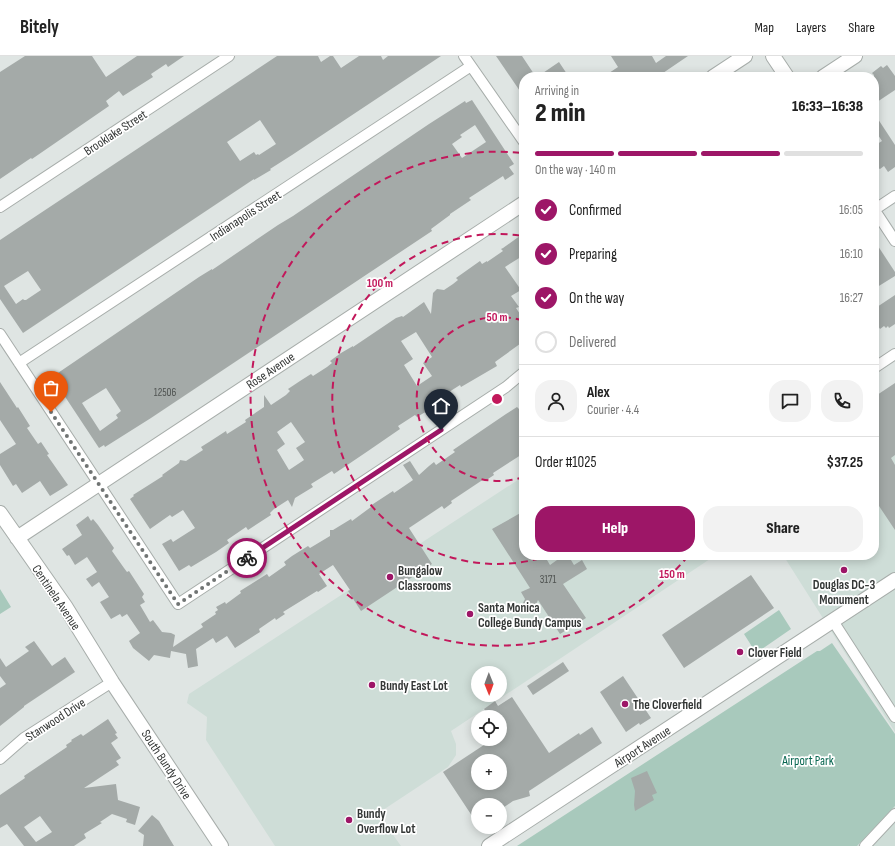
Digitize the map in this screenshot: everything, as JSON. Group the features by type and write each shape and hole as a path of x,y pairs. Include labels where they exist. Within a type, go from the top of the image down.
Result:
{"street":[{"name":"Brooklake Street","path":"0,207 230,56"},
{"path":"464,56 519,135"},
{"path":"721,72 745,56"},
{"path":"773,56 784,72"},
{"path":"831,72 855,56"},
{"name":"Indianapolis Street","path":"19,363 471,66"},
{"path":"879,206 895,196"},
{"name":"Rose Avenue","path":"17,538 519,206"},
{"path":"879,217 895,241"},
{"path":"0,334 178,604 506,387 519,376"},
{"path":"879,365 895,354"},
{"name":"Centinela Avenue","path":"0,513 65,606 112,682"},
{"name":"Airport Avenue","path":"490,846 895,580"},
{"path":"833,621 895,718"},
{"name":"Stanwood Drive","path":"0,759 24,738 112,682"},
{"name":"South Bundy Drive","path":"112,682 221,846"},
{"path":"865,846 895,814"}],"shaded area":[{"path":"895,438 895,732 786,560 879,560 879,449"},
{"name":"Santa Monica College Bundy Campus","path":"519,479 519,560 708,560 507,694 507,666 471,666 471,702 495,702 483,710 471,710 471,718 451,731 456,744 456,755 448,767 383,810 381,818 401,846 275,846 206,740 207,717 187,703 189,694"},
{"path":"895,806 895,846 857,846 892,810"}],"green space":[{"path":"0,589 11,607 0,614"},
{"path":"779,610 791,629 756,653 744,634"},
{"name":"Airport Park","path":"832,643 895,734 895,806 857,846 517,846 817,651 820,651"}],"building":[{"path":"25,56 92,56 106,77 137,56 184,56 168,67 166,64 151,74 153,77 123,96 119,91 106,101 109,106 0,179 0,72"},
{"path":"277,56 318,56 321,62 330,56 333,56 341,68 359,56 381,56 383,60 388,56 441,56 23,333 0,299 0,240","holes":["260,120 276,144 259,155 256,155 254,152 240,161 227,142","28,271 41,290 26,300 23,299 16,304 4,286"]},
{"path":"496,56 522,56 533,72 519,72 519,90"},
{"path":"611,56 652,56 656,63 666,56 688,56 664,72 610,72 618,67"},
{"path":"559,62 566,72 544,72"},
{"path":"887,65 895,76 895,90 879,101 879,72 873,72 881,66 883,68"},
{"path":"472,100 514,164 509,167 514,174 505,180 503,176 469,198 471,200 431,229 432,231 151,418 105,447 104,445 99,448 52,377 429,124 465,101 466,103","holes":["475,125 486,142 462,158 452,144 462,137 460,135","106,388 121,411 116,415 118,418 100,431 82,403"]},
{"path":"879,121 895,145 895,167 888,172 884,166 879,168 879,143 882,141 879,136"},
{"path":"519,237 519,258 505,267 519,287 519,291 511,296 519,307 516,308 519,312 519,345 495,362 497,366 461,387 460,385 438,399 440,401 427,411 417,417 415,415 398,426 400,429 334,474 332,471 311,484 313,487 295,498 292,507 288,500 274,509 270,513 271,515 248,530 246,527 227,540 229,543 216,552 191,567 189,565 179,571 162,544 171,539 173,542 195,528 183,510 172,517 170,515 150,529 130,499 134,496 133,495 163,476 162,475 179,463 180,460 186,461 203,450 201,447 226,431 227,434 246,422 245,420 264,407 264,395 271,405 286,395 290,391 288,389 311,374 313,376 327,367 332,363 330,361 341,353 353,347 396,318 403,317 424,302 431,314 433,293 437,289 444,290 458,280 456,278 480,261 482,264 487,262 503,251 501,249","holes":["416,332 432,357 423,363 432,376 417,386 404,365 413,359 401,341","291,422 305,442 296,448 304,460 289,470 277,450 285,444 277,432"]},
{"path":"879,248 895,272 895,276 879,286"},
{"path":"895,295 895,324 889,328 888,326 886,328 884,326 880,329 879,328 879,306"},
{"path":"0,382 30,426 27,428 38,444 41,442 49,454 47,455 68,485 50,496 40,481 22,493 16,484 13,486 0,465 0,454 16,444 0,420"},
{"path":"895,383 895,455 891,458 895,465 895,530 879,506 879,394"},
{"path":"517,407 519,409 519,456 493,473 494,475 485,481 484,479 451,501 452,503 444,509 442,506 409,528 432,564 361,611 348,591 350,590 333,565 319,574 327,586 283,612 285,614 276,620 275,618 259,629 260,632 235,648 227,636 216,643 213,638 196,649 198,666 188,668 186,654 171,651 170,658 154,655 149,661 133,648 129,641 140,633 127,614 122,617 120,614 111,619 100,602 109,597 99,582 92,587 86,579 97,572 87,557 75,565 69,555 67,556 62,549 82,535 76,525 88,516 91,521 93,519 114,548 112,551 127,572 129,571 144,594 142,597 145,602 140,605 150,622 153,620 162,632 175,635 173,647 203,627 201,624 216,614 215,612 218,610 216,607 225,602 226,604 241,593 240,591 267,574 269,577 286,565 284,562 292,556 308,546 310,548 330,536 330,530 333,530 351,519 352,521 371,507 370,506 393,491 394,493 413,480 403,465 410,461 419,475 434,462 436,465 455,452 453,450"},
{"name":"Santa Monica College Bundy Campus","path":"519,514 519,560 547,560 550,565 557,560 571,560 574,565 582,560 587,569 563,584 586,618 560,634 538,600 532,613 521,607 525,599 521,592 530,588 492,529"},
{"path":"751,575 774,608 684,668 662,635"},
{"path":"34,641 52,666 65,657 75,672 24,706 0,726 0,688 6,684 0,676 0,658 6,667 29,651 25,647"},
{"path":"563,662 569,671 533,695 527,686"},
{"name":"The Cloverfield","path":"623,676 651,718 640,725 639,723 626,732 600,692"},
{"path":"512,697 549,753 579,733 580,735 592,727 602,743 529,791 530,796 513,801 507,805 507,798 471,798 471,814 443,772 482,746 507,746 507,710 484,709 496,702 498,706 507,702 507,700"},
{"path":"108,719 117,733 115,734 118,738 111,743 121,758 116,761 119,765 84,788 116,784 118,800 140,807 135,825 126,822 127,819 112,814 100,822 102,823 84,834 86,838 74,846 24,846 7,824 0,828 0,795 25,778 24,776 67,747 66,745 72,741 71,740 81,734 83,736","holes":["40,816 52,832 36,842 24,827"]},
{"path":"647,771 657,793 652,795 654,800 635,811 635,791 631,778"},
{"path":"152,815 159,821 174,846 143,846 144,835 138,831"}],"way so far":[{"path":"51,412 178,604 247,558"}],"place":[{"name":"Douglas DC-3 Monument","path":"844,570"},
{"name":"Bungalow Classrooms","path":"390,577"},
{"name":"Santa Monica College Bundy Campus","path":"470,614"},
{"name":"Clover Field","path":"740,652"},
{"name":"Bundy East Lot","path":"372,685"},
{"name":"The Cloverfield","path":"625,704"},
{"name":"Bundy Overflow Lot","path":"349,820"}],"route":[{"path":"247,558 441,430"}]}
